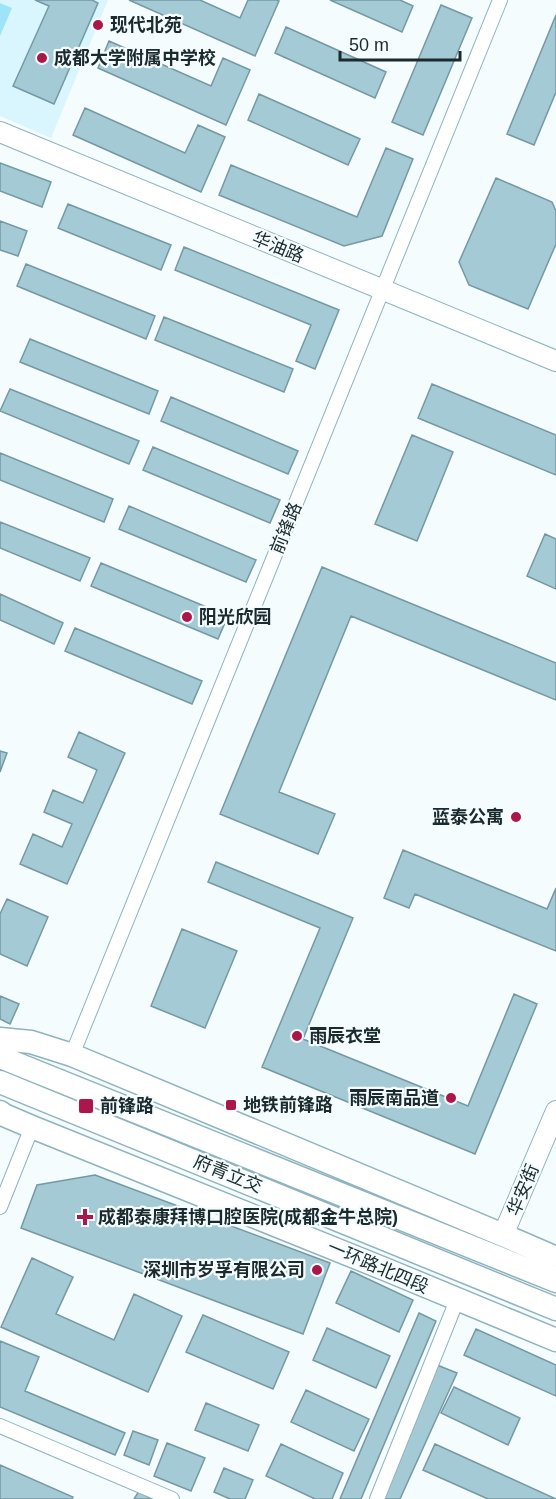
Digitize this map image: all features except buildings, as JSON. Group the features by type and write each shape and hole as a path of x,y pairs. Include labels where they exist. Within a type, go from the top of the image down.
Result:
{"main road":[{"path":"0,1039 31,1042 72,1055 556,1258"},
{"name":"府青立交","path":"0,1057 556,1281"},
{"name":"府青立交","path":"0,1082 551,1306"},
{"name":"一环路北四段","path":"0,1112 556,1340"}],"street":[{"name":"前锋路","path":"72,1055 500,0"},
{"name":"华油路","path":"0,132 556,361"},
{"name":"华安街","path":"503,1235 556,1111"},
{"path":"0,1207 32,1127"},
{"path":"377,1499 458,1300"},
{"path":"0,1426 172,1499"}],"shaded area":[{"name":"成都大学附属中学校","path":"0,0 108,0 51,138 0,116"},
{"path":"0,3 12,8 0,36"}],"place":[{"name":"现代北苑","path":"98,25"},
{"name":"成都大学附属中学校","path":"42,58"},
{"name":"阳光欣园","path":"187,617"},
{"name":"蓝泰公寓","path":"516,817"},
{"name":"雨辰衣堂","path":"297,1036"},
{"name":"雨辰南品道","path":"451,1098"},
{"name":"地铁前锋路","path":"231,1105"},
{"name":"前锋路","path":"86,1106"},
{"name":"成都泰康拜博口腔医院(成都金牛总院)","path":"85,1217"},
{"name":"深圳市岁孚有限公司","path":"317,1270"}]}
